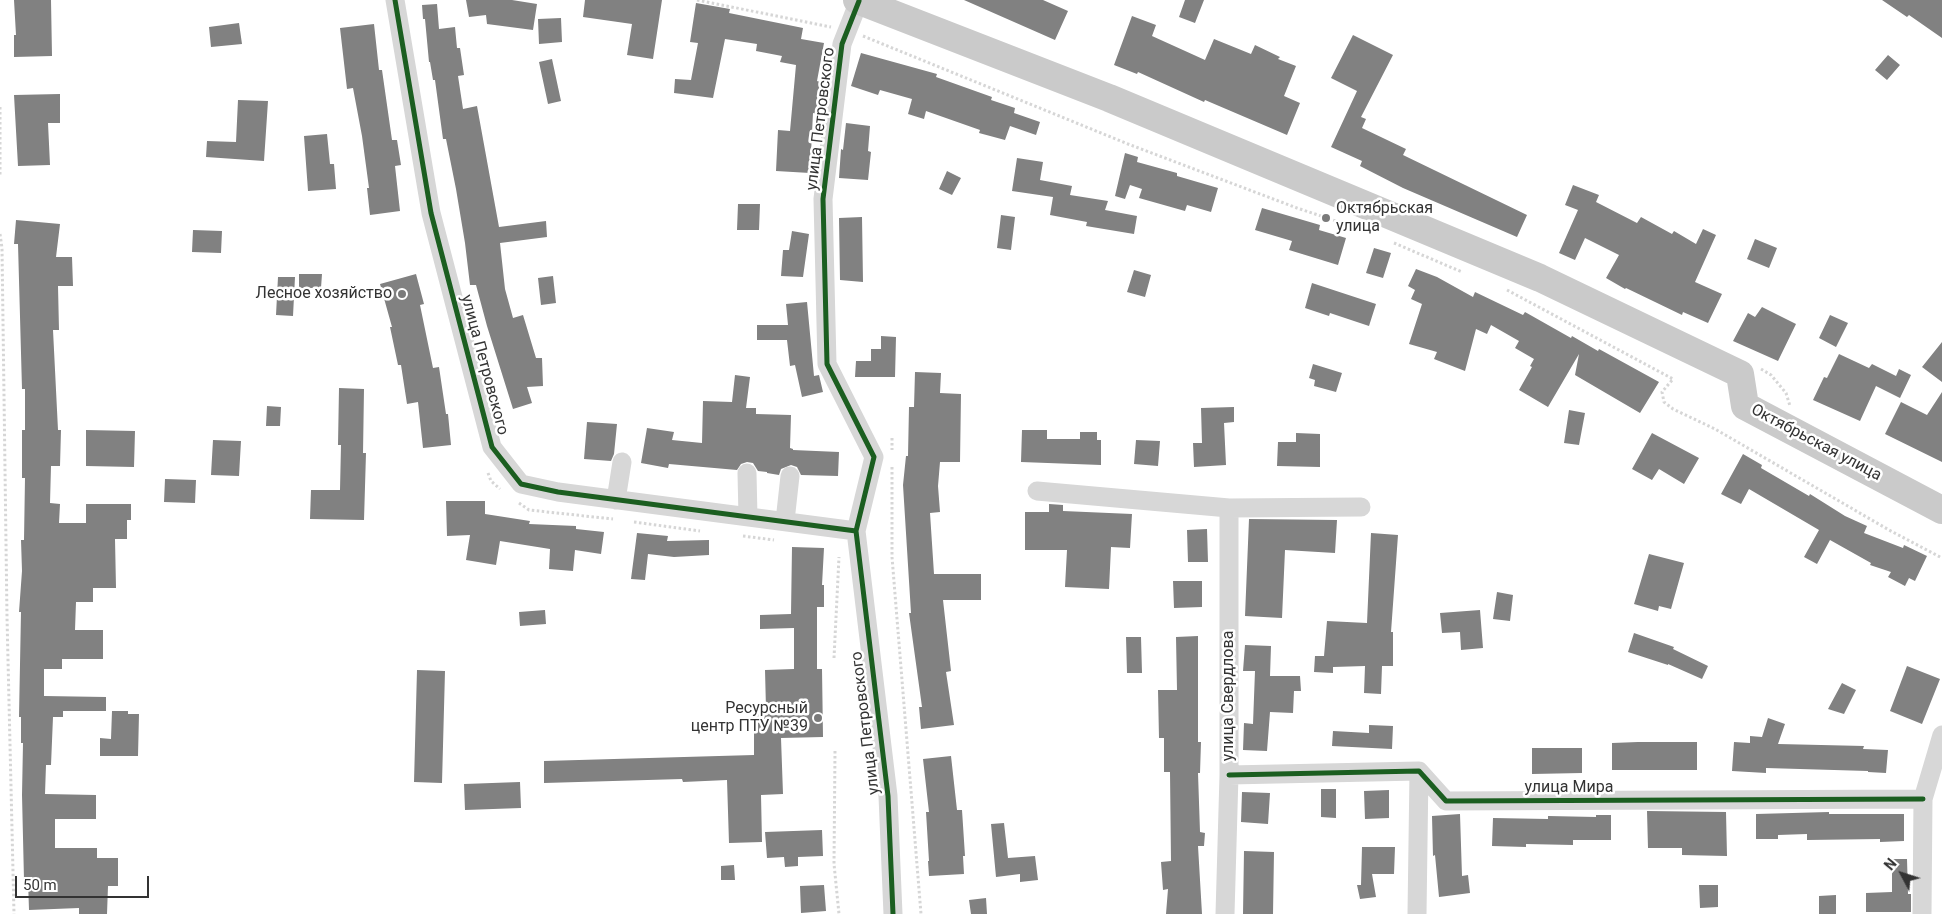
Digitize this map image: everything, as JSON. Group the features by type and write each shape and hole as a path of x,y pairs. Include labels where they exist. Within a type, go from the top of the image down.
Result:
{"main road":[{"name":"Октябрьская улица","path":"858,0 1109,98 1540,278 1740,374 1745,406 1942,510"}],"street":[{"name":"улица Петровского","path":"395,0 431,213 492,447 522,484 558,492 856,531"},
{"name":"улица Петровского","path":"858,0 842,44 823,199 827,364 874,457 856,531 888,796 893,914"},
{"path":"616,500 622,462"},
{"path":"747,473 748,517"},
{"path":"785,522 790,476"},
{"path":"1037,491 1229,508 1361,506"},
{"name":"улица Свердлова","path":"1224,914 1229,774 1229,508"},
{"path":"1922,913 1923,799 1942,735"},
{"path":"1229,774 1419,771 1417,914"},
{"name":"улица Мира","path":"1419,771 1446,801 1923,799"}],"path":[{"path":"697,0 847,30 1128,144 1297,208 1366,231"},
{"path":"0,108 0,176"},
{"path":"0,234 2,248 7,617 14,914"},
{"path":"1388,241 1465,273"},
{"path":"1506,290 1673,379 1662,392 1664,402 1673,409 1716,429 1889,530 1942,558"},
{"path":"892,438 892,557 921,914"},
{"path":"486,469 491,481 502,491"},
{"path":"515,500 529,510 622,520"},
{"path":"631,522 674,529 702,531"},
{"path":"738,536 775,540"},
{"path":"834,658 840,553"},
{"path":"835,751 834,864 839,914"}],"building":[{"path":"14,0 51,0 52,56 14,57 14,35 16,35"},
{"path":"466,0 512,0 537,4 533,30 487,24 486,15 469,17"},
{"path":"585,0 662,0 653,59 627,55 632,24 583,17"},
{"path":"964,0 1043,0 1068,11 1055,40"},
{"path":"1185,0 1204,0 1195,23 1179,17"},
{"path":"1882,0 1942,0 1942,38 1909,15 1907,17"},
{"path":"696,3 730,9 729,13 803,28 801,39 824,43 817,81 820,82 818,114 813,113 810,173 776,171 778,130 790,131 796,65 780,62 782,56 756,51 757,44 725,39 713,98 674,93 675,79 691,80 698,43 690,42"},
{"path":"437,4 439,29 455,27 457,48 460,48 464,75 458,76 463,109 477,106 499,227 546,221 547,237 500,243 505,289 513,318 523,315 536,358 542,358 543,386 527,387 532,403 513,409 476,285 470,285 456,189 446,139 443,139 435,80 433,80 429,62 425,19 423,19 422,5"},
{"path":"1132,16 1156,25 1152,36 1205,60 1214,39 1251,54 1255,45 1280,57 1278,59 1296,66 1284,96 1300,103 1287,135 1205,100 1204,102 1138,72 1137,74 1114,65"},
{"path":"561,18 562,42 539,44 538,19"},
{"path":"239,23 242,44 211,47 209,27"},
{"path":"374,24 379,70 382,70 392,140 397,140 401,165 395,166 400,211 370,215 367,188 369,188 362,136 353,88 347,89 340,28"},
{"path":"1353,35 1393,55 1361,117 1366,119 1362,128 1406,149 1403,155 1527,215 1517,237 1403,188 1360,166 1362,161 1331,147 1357,91 1331,78"},
{"path":"861,53 937,74 936,77 992,97 991,100 1015,108 1014,113 1040,122 1036,135 1010,126 1005,140 979,133 980,130 926,111 924,119 908,114 912,99 880,90 878,95 851,86"},
{"path":"1888,55 1900,65 1887,80 1875,70"},
{"path":"552,59 561,101 548,104 539,62"},
{"path":"60,94 60,123 48,123 50,165 18,166 14,95"},
{"path":"238,100 268,101 264,161 206,157 207,141 236,142"},
{"path":"846,123 870,126 868,151 871,152 868,180 839,178 841,149 843,150"},
{"path":"327,134 330,164 334,164 336,189 308,191 304,136"},
{"path":"1125,153 1138,157 1137,162 1177,173 1177,176 1218,188 1211,212 1187,205 1185,211 1139,198 1142,189 1130,185 1125,199 1115,196"},
{"path":"1017,158 1043,162 1040,180 1072,186 1070,195 1108,201 1105,210 1137,216 1134,234 1086,226 1087,222 1050,215 1053,197 1012,191"},
{"path":"947,171 961,178 952,195 939,189"},
{"path":"1573,185 1599,195 1596,202 1637,223 1641,217 1672,234 1674,231 1696,244 1703,229 1716,235 1695,282 1722,294 1708,323 1683,312 1682,315 1625,289 1606,278 1619,255 1585,238 1575,260 1559,253 1578,210 1565,205"},
{"path":"738,204 760,204 759,230 737,230"},
{"path":"1262,208 1320,225 1319,230 1346,238 1338,265 1289,250 1292,241 1255,230"},
{"path":"1001,215 1015,217 1011,250 997,248"},
{"path":"862,217 863,282 840,280 839,218"},
{"path":"16,220 60,224 56,257 72,257 73,286 58,286 59,330 53,330 58,430 61,430 60,466 51,466 50,503 60,504 59,523 86,523 86,504 131,504 131,520 127,520 127,539 115,539 116,588 93,588 93,602 76,602 75,630 103,630 103,659 62,659 62,669 44,669 44,696 106,697 106,711 63,711 63,717 53,717 51,765 46,765 45,794 96,795 96,819 55,819 55,848 97,848 97,858 118,858 118,886 108,886 107,914 79,914 79,908 29,910 28,880 24,880 23,743 21,743 21,717 19,717 21,612 19,612 22,571 21,540 24,540 25,478 22,478 22,430 25,430 25,389 22,389 18,244 14,244"},
{"path":"193,230 222,231 221,253 192,252"},
{"path":"792,231 809,234 803,277 781,276 783,250 789,250"},
{"path":"1755,239 1777,248 1769,268 1747,259"},
{"path":"1374,248 1391,253 1383,278 1366,273"},
{"path":"1416,269 1437,277 1473,297 1475,292 1523,315 1525,312 1571,338 1572,336 1598,351 1599,349 1659,382 1640,413 1575,375 1579,354 1548,407 1519,390 1532,367 1530,366 1534,359 1515,348 1519,341 1491,325 1487,334 1476,329 1465,371 1434,359 1437,352 1409,344 1422,304 1411,299 1415,290 1408,286"},
{"path":"1134,270 1151,275 1145,297 1127,292"},
{"path":"299,274 322,274 321,288 299,288"},
{"path":"416,274 424,304 420,305 433,368 439,367 446,414 448,414 451,445 423,448 418,402 407,404 401,365 398,365 390,327 392,327 380,284"},
{"path":"553,276 556,303 541,305 538,278"},
{"path":"278,277 295,277 293,316 276,315"},
{"path":"1312,283 1376,304 1369,326 1330,313 1329,316 1305,308"},
{"path":"807,302 814,376 819,375 823,392 802,397 795,365 790,366 787,340 757,340 757,325 788,325 786,304"},
{"path":"1762,307 1796,324 1778,361 1733,341 1748,313 1755,317"},
{"path":"1830,315 1848,323 1836,347 1819,338"},
{"path":"881,336 896,337 895,377 855,377 856,361 871,361 871,349 881,349"},
{"path":"1942,342 1942,382 1922,367"},
{"path":"1839,354 1869,368 1872,364 1896,376 1899,369 1911,375 1900,398 1876,386 1860,421 1813,400 1824,377 1827,378"},
{"path":"1313,364 1342,373 1336,392 1314,386 1315,380 1309,378"},
{"path":"915,372 941,373 940,393 961,394 960,462 940,462 938,486 940,512 930,513 934,574 981,574 981,600 943,600 951,671 946,672 954,725 921,729 919,707 922,707 909,613 911,613 903,485 906,456 908,456 909,407 914,407"},
{"path":"735,375 750,377 746,408 756,408 756,414 791,415 790,448 793,450 839,452 838,476 801,475 797,467 791,465 781,469 779,475 758,471 753,463 747,462 741,464 737,470 669,464 668,468 641,463 647,428 674,432 672,440 702,443 703,401 732,402"},
{"path":"339,388 364,389 363,453 366,453 364,520 310,519 311,490 340,490 341,445 338,445"},
{"path":"1942,392 1942,462 1885,434 1901,402 1927,415"},
{"path":"267,406 281,407 280,426 266,426"},
{"path":"1234,407 1234,422 1224,423 1226,465 1194,467 1193,443 1202,443 1201,408"},
{"path":"1569,410 1585,413 1579,445 1564,443"},
{"path":"587,422 617,424 614,454 611,461 584,459"},
{"path":"86,430 135,431 134,467 86,466"},
{"path":"1022,430 1047,430 1047,439 1080,439 1080,432 1097,432 1097,440 1101,440 1101,465 1021,462"},
{"path":"1296,433 1320,434 1320,467 1277,466 1278,442 1296,442"},
{"path":"1652,433 1699,458 1684,484 1659,469 1652,480 1632,469"},
{"path":"213,440 241,441 239,476 211,475"},
{"path":"1136,440 1160,441 1158,466 1134,464"},
{"path":"1743,454 1762,465 1761,468 1809,496 1810,494 1845,516 1867,526 1864,533 1903,548 1904,545 1927,556 1915,581 1909,578 1905,586 1888,577 1891,572 1870,565 1871,563 1830,540 1817,564 1804,557 1819,530 1749,489 1741,504 1721,494"},
{"path":"165,479 196,480 195,503 164,502"},
{"path":"446,501 485,501 485,514 530,521 529,524 576,526 576,529 604,532 601,554 575,550 573,571 549,569 550,549 500,541 496,565 466,560 470,535 447,536"},
{"path":"1049,504 1063,505 1063,511 1132,514 1130,548 1111,547 1109,589 1065,587 1067,550 1025,550 1025,512 1049,512"},
{"path":"1249,519 1337,520 1335,553 1285,550 1282,618 1245,616"},
{"path":"1207,529 1208,562 1188,562 1187,530"},
{"path":"637,533 668,536 667,541 709,540 709,555 674,557 648,554 645,580 631,579"},
{"path":"1371,533 1398,535 1391,632 1393,632 1393,666 1382,666 1381,694 1364,693 1365,666 1333,667 1333,673 1314,672 1315,656 1324,656 1327,621 1367,623"},
{"path":"792,547 824,548 822,585 824,585 824,607 817,607 817,669 822,669 823,737 781,738 783,794 761,795 762,842 729,843 727,780 683,782 682,779 544,783 544,761 754,755 754,709 766,709 765,670 794,669 794,628 760,629 760,615 791,614"},
{"path":"1649,554 1684,563 1671,609 1659,606 1658,611 1634,604"},
{"path":"1173,581 1202,581 1202,607 1174,608"},
{"path":"1497,592 1513,595 1510,621 1493,619"},
{"path":"545,610 546,624 520,626 519,612"},
{"path":"1480,610 1483,648 1461,650 1460,632 1442,633 1440,613"},
{"path":"1634,633 1674,647 1673,649 1708,666 1702,679 1668,664 1628,652"},
{"path":"1198,636 1198,742 1201,742 1200,773 1198,773 1200,832 1205,833 1204,846 1198,846 1202,914 1166,914 1168,889 1163,890 1161,862 1171,861 1170,772 1164,772 1164,738 1159,738 1158,690 1177,690 1176,637"},
{"path":"1126,637 1141,637 1142,673 1127,673"},
{"path":"1245,645 1271,646 1270,676 1300,676 1301,691 1294,691 1293,713 1270,712 1267,751 1243,750 1244,723 1253,724 1255,671 1243,671"},
{"path":"1907,666 1940,679 1922,724 1890,711"},
{"path":"417,670 445,671 442,783 414,782"},
{"path":"1842,683 1856,690 1844,714 1828,709"},
{"path":"112,711 128,711 128,714 139,714 138,756 100,756 100,738 111,739"},
{"path":"1768,718 1785,724 1778,744 1864,746 1863,749 1888,750 1886,773 1766,768 1766,773 1732,771 1734,742 1750,743 1750,736 1762,737"},
{"path":"1369,725 1393,726 1392,749 1332,746 1333,731 1369,733"},
{"path":"1697,742 1697,770 1612,770 1612,743"},
{"path":"1532,748 1582,748 1582,773 1532,774"},
{"path":"951,756 957,810 962,810 965,856 963,856 964,874 929,876 926,812 929,812 923,759"},
{"path":"520,782 521,808 465,810 464,784"},
{"path":"1321,789 1336,789 1336,818 1321,817"},
{"path":"1389,790 1389,818 1365,819 1364,791"},
{"path":"1242,792 1270,793 1268,824 1241,822"},
{"path":"1647,811 1726,812 1727,856 1682,855 1682,848 1648,848"},
{"path":"1829,812 1829,814 1904,814 1904,841 1880,842 1880,839 1807,840 1807,834 1778,835 1778,839 1756,839 1756,814"},
{"path":"1460,814 1462,876 1468,875 1470,893 1439,897 1435,855 1433,856 1432,816"},
{"path":"1596,815 1611,815 1611,840 1573,840 1573,845 1526,844 1526,847 1492,846 1493,818 1548,819 1548,816 1596,817"},
{"path":"1004,823 1008,858 1035,856 1038,880 1020,882 1020,874 996,877 991,824"},
{"path":"822,830 823,856 798,857 798,866 785,867 784,857 767,858 765,832"},
{"path":"1362,847 1395,847 1394,874 1372,874 1376,897 1360,899 1357,885 1361,885"},
{"path":"1244,851 1274,852 1273,914 1243,914"},
{"path":"1892,859 1907,859 1908,894 1911,894 1911,912 1866,912 1866,893 1892,892"},
{"path":"734,865 735,880 721,880 721,866"},
{"path":"824,885 826,911 801,913 800,886"},
{"path":"1699,885 1718,885 1718,907 1700,908"},
{"path":"1836,895 1836,914 1819,914 1819,896"},
{"path":"986,898 987,914 971,914 969,900"}],"cycle path":[{"path":"395,0 431,213 492,447 521,484 558,492 856,531"},
{"path":"859,1 842,44 823,199 827,364 874,457 856,531 888,796 893,914"},
{"path":"1229,775 1419,771 1446,801 1923,799"}],"place":[{"name":"Октябрьская улица","path":"1326,218"},
{"name":"Лесное хозяйство","path":"402,294"},
{"name":"Ресурсный центр ПТУ №39","path":"818,718"}]}
